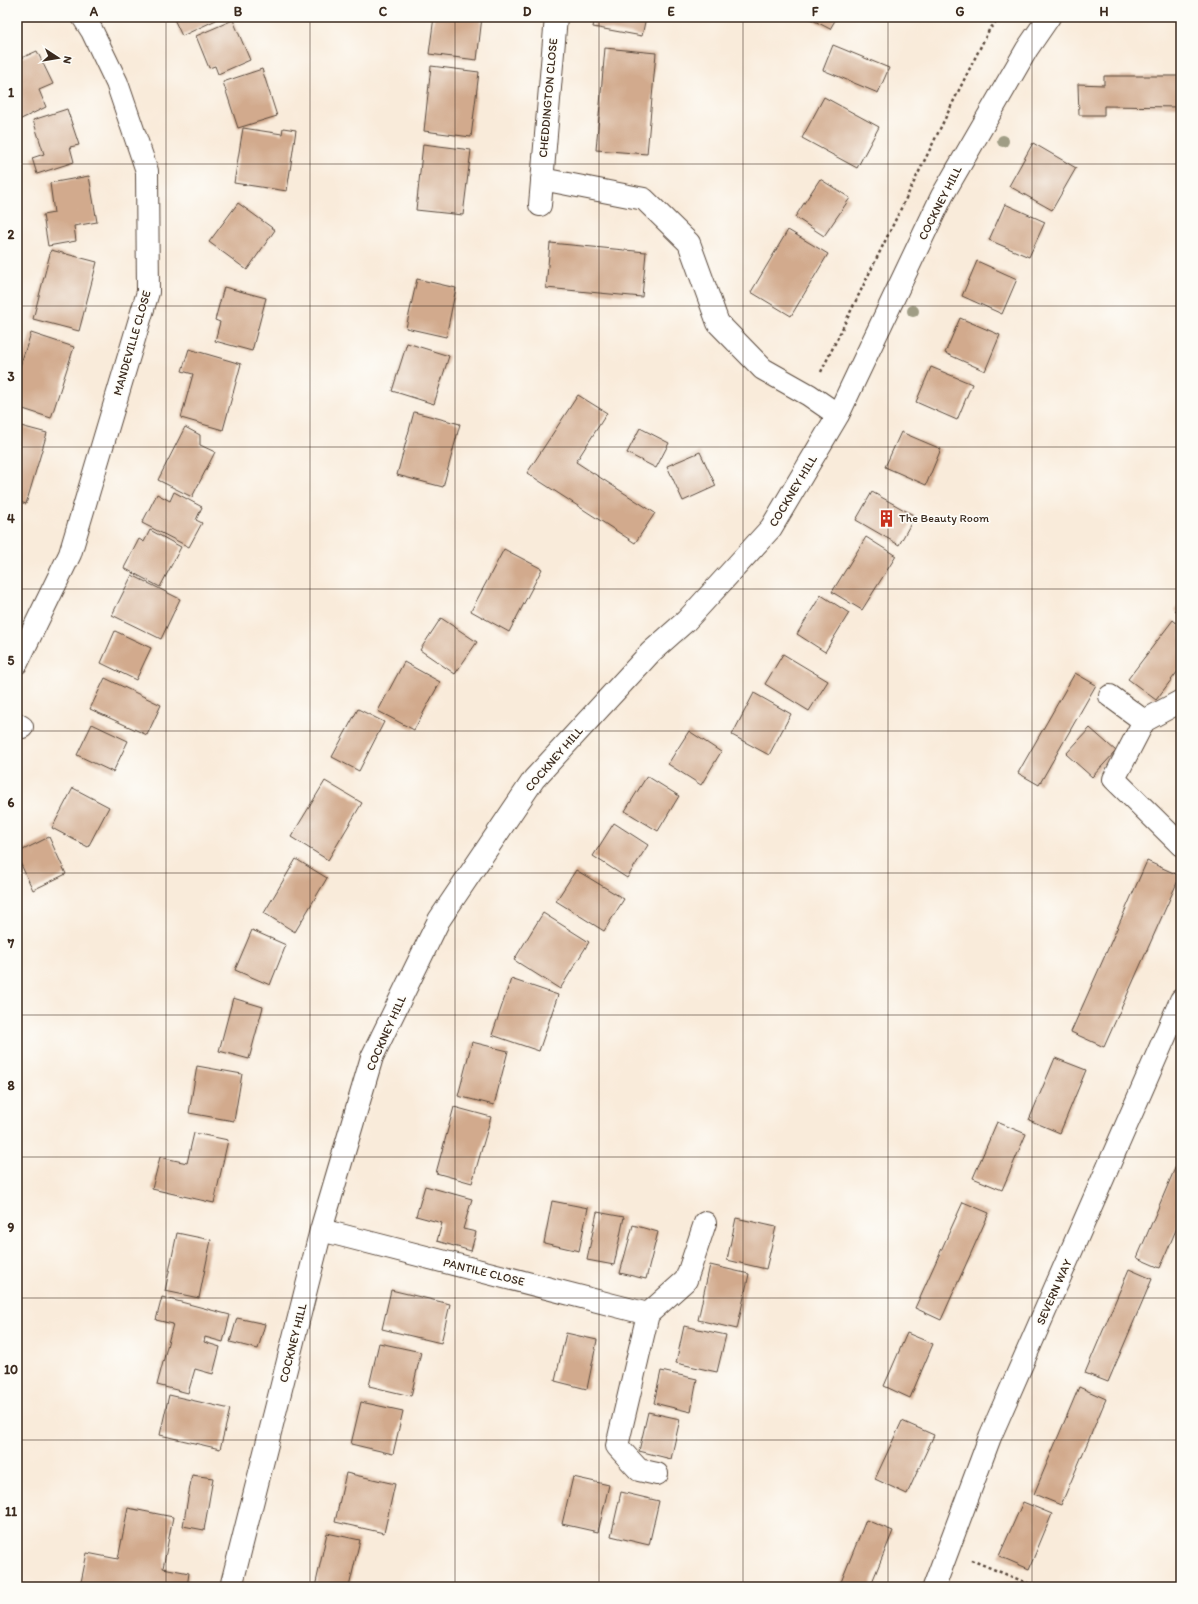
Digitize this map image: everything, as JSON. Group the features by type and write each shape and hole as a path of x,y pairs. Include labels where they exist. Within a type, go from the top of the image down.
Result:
{"street":[{"name":"MANDEVILLE CLOSE","path":"17,664 70,554 148,292 147,171 117,83 92,31 83,17"},
{"name":"CHEDDINGTON CLOSE","path":"540,205 556,17"},
{"name":"COCKNEY HILL","path":"231,1587 321,1230 372,1057 438,920 534,779 651,652 686,621 771,528 838,415 942,196 1027,49 1049,17"},
{"path":"542,179 644,199 689,243 718,324 763,369 838,415"},
{"path":"1110,696 1144,721"},
{"path":"1181,701 1144,721 1114,779 1181,845"},
{"name":"SEVERN WAY","path":"934,1587 949,1551 990,1437 1181,1000"},
{"path":"657,1474 639,1470 617,1446 648,1314 686,1280 705,1223"},
{"name":"PANTILE CLOSE","path":"321,1230 648,1314"}],"path":[{"path":"809,396 989,30 1000,17"},
{"path":"949,1551 1037,1587"}],"building":[{"path":"17,17 22,19 17,24"},
{"path":"173,17 215,17 216,20 182,36"},
{"path":"434,17 482,17 477,60 429,54"},
{"path":"595,17 646,17 642,36 593,27"},
{"path":"807,17 837,17 830,29"},
{"path":"233,20 250,60 218,74 215,66 209,68 196,36"},
{"path":"17,36 21,40 17,44"},
{"path":"833,45 889,68 878,93 823,70"},
{"path":"605,48 656,53 647,154 596,150"},
{"path":"37,51 53,84 39,90 46,107 17,121 17,60"},
{"path":"431,66 479,72 471,137 424,131"},
{"path":"262,69 277,116 238,128 223,82"},
{"path":"1104,76 1181,76 1181,107 1104,106 1104,115 1079,115 1078,84 1104,85"},
{"path":"824,97 879,127 857,168 802,138"},
{"path":"67,109 79,145 70,147 74,162 37,174 32,158 44,154 33,120"},
{"path":"243,128 282,134 283,128 296,130 287,191 234,183"},
{"path":"1033,143 1076,168 1052,210 1009,186"},
{"path":"423,144 471,150 463,215 416,210"},
{"path":"89,176 97,222 74,226 76,241 48,246 43,215 54,213 50,183"},
{"path":"820,179 850,198 824,236 795,217"},
{"path":"238,203 275,230 247,270 209,242"},
{"path":"1005,204 1045,222 1029,257 989,240"},
{"path":"788,230 828,254 791,316 751,292"},
{"path":"550,243 646,252 642,297 546,288"},
{"path":"51,250 97,262 79,331 33,319"},
{"path":"977,261 1017,279 1002,314 962,296"},
{"path":"417,279 456,288 446,337 406,328"},
{"path":"224,287 266,298 252,351 215,341 220,322 215,320"},
{"path":"960,318 1000,335 985,371 945,353"},
{"path":"31,333 74,347 51,418 17,407 17,375"},
{"path":"407,343 449,356 434,404 392,391"},
{"path":"189,349 241,364 223,430 181,418 193,374 182,371"},
{"path":"931,367 972,384 957,420 916,402"},
{"path":"578,395 607,413 576,462 655,513 635,543 527,473"},
{"path":"414,412 460,424 443,487 397,475"},
{"path":"17,425 47,433 26,504 17,501"},
{"path":"185,427 200,435 200,445 215,452 192,497 158,480"},
{"path":"640,428 669,443 656,468 627,453"},
{"path":"901,432 941,449 926,485 885,467"},
{"path":"700,452 716,486 683,501 667,466"},
{"path":"174,492 202,507 196,520 202,523 189,547 142,523 157,494 170,501"},
{"name":"The Beauty Room","path":"872,492 915,516 899,545 856,520"},
{"path":"150,530 181,547 160,587 124,568 139,539 144,542"},
{"path":"866,537 896,556 862,610 832,592"},
{"path":"504,549 542,569 509,632 471,611"},
{"path":"132,575 180,599 161,639 112,615"},
{"path":"821,595 849,613 825,652 797,634"},
{"path":"1181,602 1181,615 1175,610"},
{"path":"441,618 477,642 455,674 420,650"},
{"path":"1173,620 1181,627 1181,667 1156,700 1128,679"},
{"path":"115,631 151,648 136,680 101,663"},
{"path":"783,654 828,681 809,711 765,684"},
{"path":"404,662 440,682 414,730 378,711"},
{"path":"1075,673 1096,685 1039,785 1018,773"},
{"path":"105,678 161,705 147,735 90,709"},
{"path":"754,693 791,714 769,755 732,735"},
{"path":"358,709 384,722 359,771 332,757"},
{"path":"92,724 128,741 113,772 77,755"},
{"path":"1090,728 1116,751 1092,777 1066,754"},
{"path":"689,731 721,752 701,785 668,764"},
{"path":"647,776 679,796 658,831 625,811"},
{"path":"325,781 362,803 328,860 291,837"},
{"path":"73,788 109,807 88,847 52,828"},
{"path":"614,823 648,845 627,878 593,856"},
{"path":"49,837 66,874 33,890 17,853"},
{"path":"296,859 327,878 295,932 264,913"},
{"path":"1147,861 1180,876 1104,1047 1071,1032"},
{"path":"576,870 624,899 604,931 556,901"},
{"path":"543,913 589,942 560,989 514,960"},
{"path":"252,930 286,945 270,985 235,970"},
{"path":"511,979 558,995 539,1051 492,1035"},
{"path":"233,998 263,1007 249,1059 219,1051"},
{"path":"472,1042 508,1051 494,1105 458,1096"},
{"path":"1055,1058 1086,1070 1060,1133 1029,1120"},
{"path":"197,1066 242,1074 234,1121 189,1113"},
{"path":"454,1107 491,1117 472,1183 436,1173"},
{"path":"997,1122 1026,1134 1002,1190 973,1178"},
{"path":"194,1133 228,1140 214,1203 152,1189 160,1157 187,1163"},
{"path":"1181,1154 1181,1218 1160,1268 1137,1258"},
{"path":"425,1186 472,1199 463,1229 476,1232 471,1251 437,1241 442,1223 416,1216"},
{"path":"552,1201 588,1208 579,1251 544,1243"},
{"path":"963,1202 989,1213 941,1320 915,1308"},
{"path":"597,1212 624,1217 614,1265 587,1260"},
{"path":"736,1218 776,1227 766,1269 727,1260"},
{"path":"633,1225 658,1232 646,1279 620,1273"},
{"path":"177,1233 211,1240 199,1298 165,1291"},
{"path":"710,1265 749,1274 737,1329 698,1320"},
{"path":"1129,1269 1152,1279 1108,1382 1085,1373"},
{"path":"391,1290 450,1304 441,1343 382,1329"},
{"path":"162,1297 230,1315 223,1342 205,1337 204,1342 220,1347 213,1374 195,1369 188,1393 157,1385 173,1324 156,1320"},
{"path":"237,1318 265,1324 258,1349 230,1342"},
{"path":"684,1326 726,1335 717,1372 676,1363"},
{"path":"566,1333 597,1340 587,1389 555,1381"},
{"path":"907,1333 933,1344 910,1398 884,1386"},
{"path":"379,1343 421,1352 411,1396 369,1386"},
{"path":"661,1371 697,1379 691,1412 654,1403"},
{"path":"1079,1387 1106,1399 1061,1505 1034,1494"},
{"path":"169,1395 230,1409 220,1449 160,1435"},
{"path":"361,1402 403,1411 393,1454 351,1444"},
{"path":"648,1412 680,1419 671,1459 639,1451"},
{"path":"902,1421 934,1435 907,1494 875,1479"},
{"path":"346,1473 395,1484 384,1533 335,1522"},
{"path":"192,1475 213,1478 204,1530 183,1526"},
{"path":"573,1477 609,1485 598,1532 562,1524"},
{"path":"621,1492 659,1501 649,1545 611,1536"},
{"path":"1023,1502 1052,1514 1029,1569 999,1556"},
{"path":"128,1508 173,1517 163,1568 189,1573 187,1587 80,1587 87,1553 118,1559"},
{"path":"866,1520 893,1531 870,1587 839,1587"},
{"path":"327,1533 360,1540 349,1587 315,1587"}],"place":[{"name":"The Beauty Room","path":"886,518"}]}
